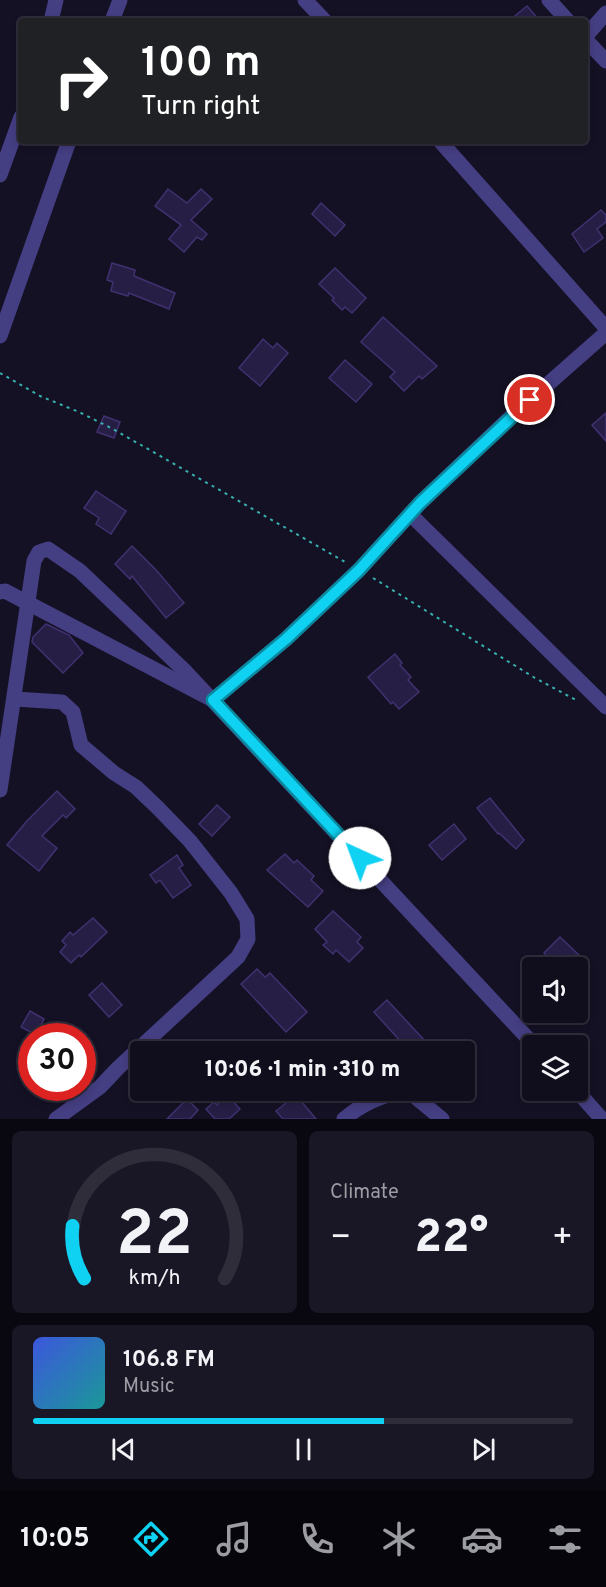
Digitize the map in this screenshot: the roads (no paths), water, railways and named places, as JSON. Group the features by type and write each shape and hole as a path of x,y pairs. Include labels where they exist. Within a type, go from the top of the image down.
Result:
{"street":[{"path":"52,18 56,0"},
{"path":"113,18 120,0"},
{"path":"305,0 323,18"},
{"path":"549,0 565,18"},
{"path":"588,34 606,13"},
{"path":"588,41 606,61"},
{"path":"0,175 18,125"},
{"path":"0,336 68,144"},
{"path":"213,700 286,639 359,570 410,514 606,330 443,144"},
{"path":"410,514 606,707"},
{"path":"0,790 34,561 39,552 48,549 80,571 106,594 213,700 525,1035"},
{"path":"0,592 5,591 213,700"},
{"path":"15,699 62,702 73,712 81,745 114,773 136,787 190,841 231,893 247,919 248,939 238,957 118,1068 100,1088 56,1119"},
{"path":"344,1119 368,1102 392,1093 408,1091 442,1119"},
{"path":"586,1101 602,1119"}]}
